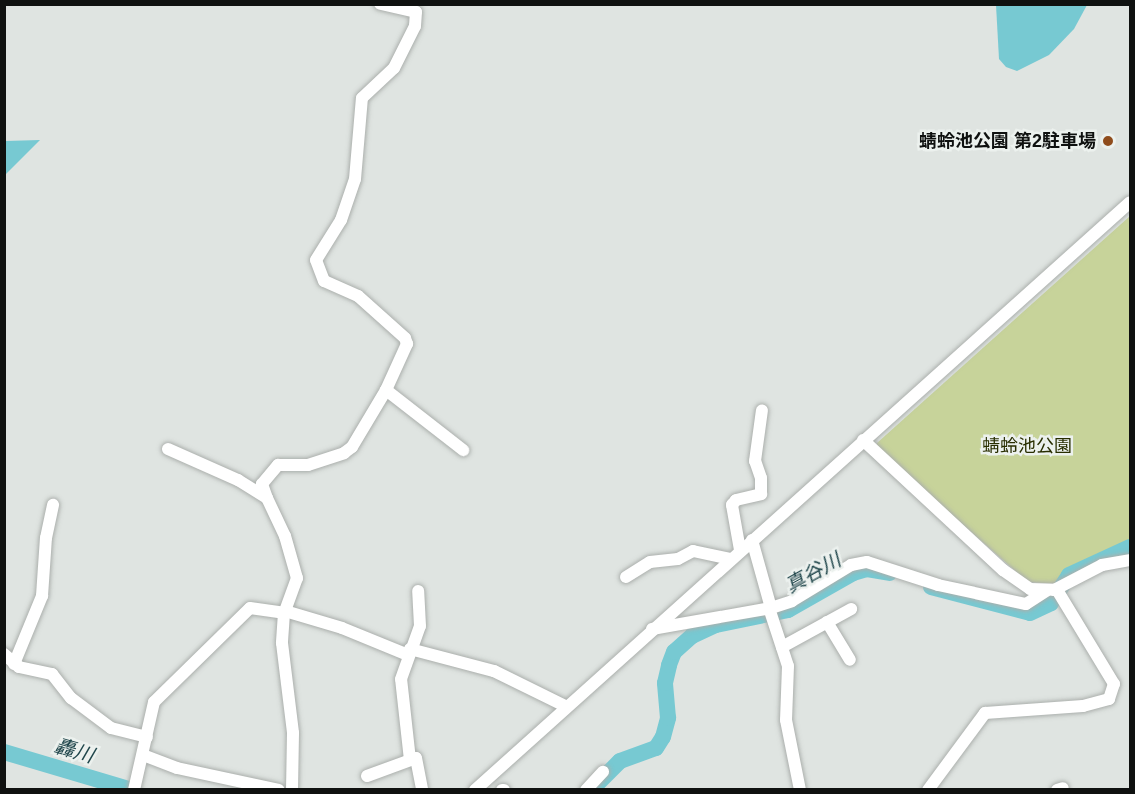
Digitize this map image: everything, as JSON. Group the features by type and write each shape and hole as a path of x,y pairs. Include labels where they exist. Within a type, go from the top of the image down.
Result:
{"street":[{"path":"292,789 293,733 282,643 284,612 297,578 285,536 262,484 279,465 308,465 344,453 352,447 403,356 405,338 358,296 324,281 316,260 340,220 355,179 362,98 394,68 415,26 416,12 380,4"},
{"path":"475,789 1131,202"},
{"path":"386,390 463,450"},
{"path":"740,550 732,505 736,500 761,494 761,478 755,461 762,410"},
{"path":"863,440 1017,583 1051,590 1114,684 1109,699 1083,706 985,713 928,789"},
{"path":"168,449 238,480 267,498"},
{"path":"14,664 42,596 45,538 53,505"},
{"path":"752,540 788,666 786,720 800,789"},
{"path":"626,577 650,562 678,559 693,551 730,559"},
{"path":"652,629 770,608 792,601 851,565 867,562 938,585 1026,604 1102,566 1131,560"},
{"path":"410,760 401,679 420,626 418,591"},
{"path":"134,789 154,702 250,608 284,612 342,628 409,652 494,671 566,706"},
{"path":"782,647 851,609"},
{"path":"827,622 850,660"},
{"path":"4,654 14,664 52,674 71,698 111,728 147,737"},
{"path":"143,755 177,768 279,789"},
{"path":"367,776 416,758 422,789"},
{"path":"586,789 603,772"}],"green space":[{"name":"蜻蛉池公園","path":"1130,216 1130,543 1075,566 1056,584 1028,582 877,449 877,443"}],"water":[{"path":"996,4 1087,5 1074,29 1049,55 1017,71 1006,67 999,59"},
{"path":"40,140 5,175 5,141"}],"waterway":[{"name":"真谷川","path":"931,587 1030,613 1051,603 1069,575 1130,547"},
{"name":"真谷川","path":"595,786 620,761 656,748 663,737 668,718 665,683 669,665 674,652 692,636 716,625 788,610 853,573 867,569 890,573"},
{"name":"轟川","path":"4,752 132,790"}],"place":[{"name":"蜻蛉池公園 第2駐車場","path":"1108,141"}]}
